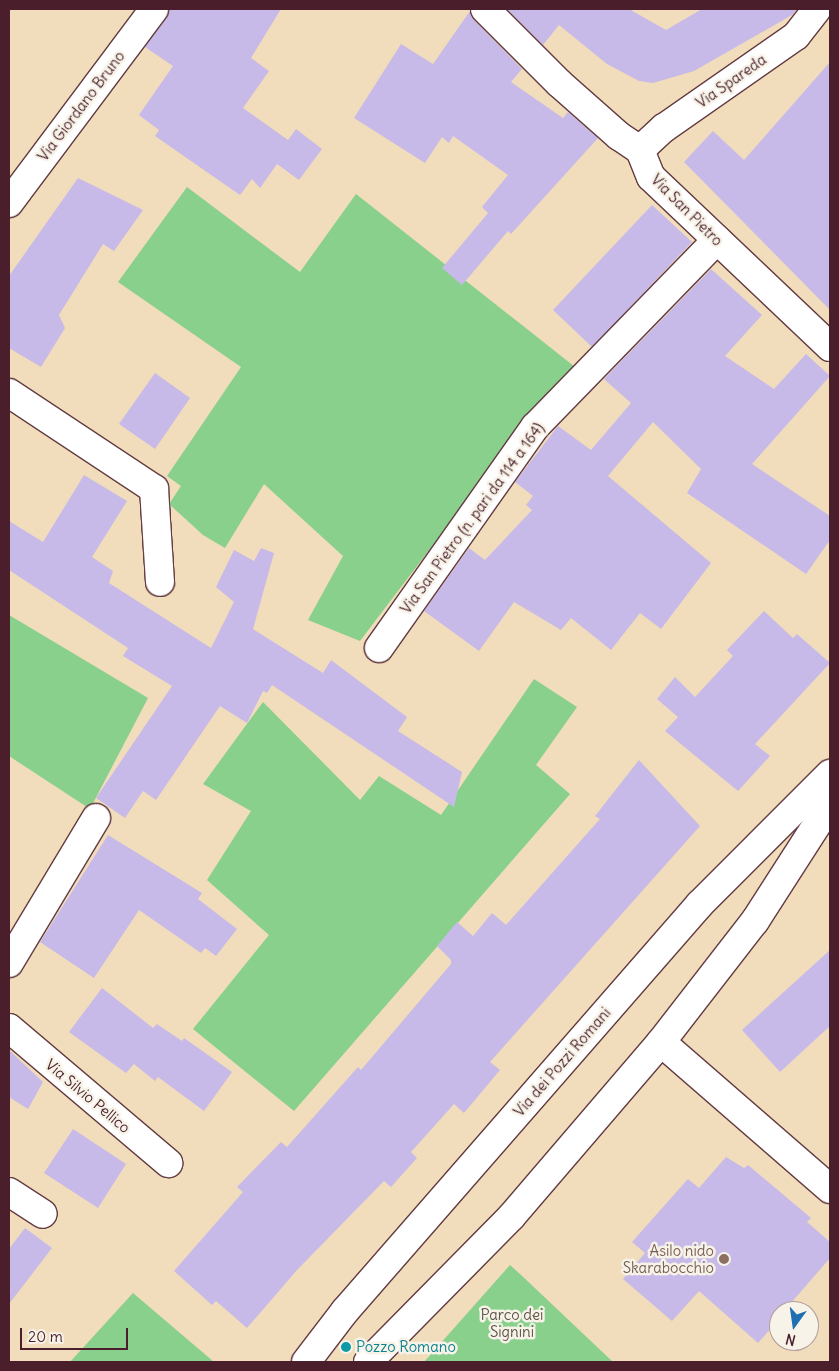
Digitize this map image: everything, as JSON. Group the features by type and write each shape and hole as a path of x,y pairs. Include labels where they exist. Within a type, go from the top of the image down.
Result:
{"street":[{"name":"Via Giordano Bruno","path":"9,203 154,9"},
{"path":"485,9 559,83 619,136 640,150"},
{"name":"Via Spareda","path":"640,150 664,128 796,36 816,9"},
{"name":"Via San Pietro","path":"640,150 651,177 830,347"},
{"name":"Via San Pietro (n. pari da 114 a 164)","path":"378,648 535,427 717,240"},
{"path":"9,393 154,489 160,582"},
{"name":"Via dei Pozzi Romani","path":"306,1362 345,1311 700,904 830,774"},
{"path":"368,1362 511,1217 661,1042 755,921 830,804"},
{"path":"9,963 96,818"},
{"name":"Via Silvio Pellico","path":"9,1028 168,1163"},
{"path":"661,1042 830,1189"},
{"path":"9,1192 43,1214"}],"green space":[{"path":"187,187 300,272 356,194 575,367 534,412 360,641 308,620 343,556 264,484 225,548 203,535 169,504 181,486 167,476 241,367 118,282"},
{"path":"9,615 148,698 90,809 9,756"},
{"path":"534,679 577,707 536,765 570,794 294,1111 193,1029 269,935 207,880 251,811 203,784 263,702 360,800 379,776 441,815"},
{"name":"Parco dei Signini","path":"510,1265 520,1274 613,1362 424,1362"},
{"path":"133,1293 214,1362 70,1362"}],"building":[{"path":"170,9 281,9 251,58 269,71 243,108 288,140 296,129 322,149 299,180 277,164 260,188 252,179 240,195 155,136 159,130 139,115 173,66 145,47"},
{"path":"507,9 629,9 666,30 702,9 797,9 792,15 694,71 653,83 639,81 607,64 559,25 543,45"},
{"path":"470,11 474,20 522,69 511,82 563,118 568,112 598,138 511,234 508,231 462,285 442,268 488,213 482,207 508,175 453,136 449,143 442,137 425,163 354,118 401,44 433,64"},
{"path":"830,62 830,310 684,162 713,131 744,160"},
{"path":"78,178 143,210 114,251 103,244 59,315 65,328 41,367 9,348 9,276"},
{"path":"652,205 692,242 592,347 553,310"},
{"path":"711,269 762,315 725,356 774,389 806,354 830,376 752,464 830,516 830,540 806,574 687,493 701,469 653,422 608,476 711,563 661,629 640,613 611,650 571,618 561,630 514,602 479,651 424,611 469,548 485,560 532,510 526,505 533,496 515,482 558,426 591,450 631,403 604,379"},
{"path":"155,373 190,398 155,449 119,424"},
{"path":"84,475 127,501 92,557 113,571 109,583 211,648 234,602 216,587 234,550 254,561 261,548 274,553 253,629 323,673 331,660 407,717 398,731 462,772 454,807 272,685 267,693 263,691 247,723 220,706 156,800 143,791 125,818 96,798 172,686 123,656 128,648 9,570 9,521 43,542"},
{"path":"764,611 793,638 797,634 830,663 755,744 770,756 738,791 665,731 678,717 657,699 675,677 695,697 733,656 727,650"},
{"path":"639,760 700,826 490,1062 500,1070 464,1113 454,1104 411,1152 417,1158 391,1187 384,1181 297,1270 247,1328 216,1301 212,1305 174,1271 243,1192 237,1187 281,1142 287,1147 358,1067 361,1070 451,964 451,960 437,946 457,922 473,936 492,913 506,925 600,819 595,816"},
{"path":"108,835 202,893 198,899 237,929 216,956 205,948 201,953 139,910 94,978 40,942"},
{"path":"830,950 830,1026 780,1072 742,1030"},
{"path":"102,988 153,1028 157,1024 182,1041 184,1038 232,1072 204,1111 158,1077 155,1081 134,1064 126,1073 69,1032"},
{"path":"9,1050 43,1082 28,1109 9,1097"},
{"path":"73,1129 126,1164 98,1208 44,1173"},
{"path":"726,1157 744,1168 748,1165 811,1218 807,1222 830,1242 830,1258 793,1301 769,1301 769,1330 758,1343 699,1291 672,1321 623,1279 645,1253 632,1242 688,1179 699,1188"},
{"path":"25,1228 52,1248 9,1304 9,1249"}],"place":[{"name":"Asilo nido Skarabocchio","path":"724,1259"},
{"name":"Pozzo Romano","path":"346,1347"}]}
